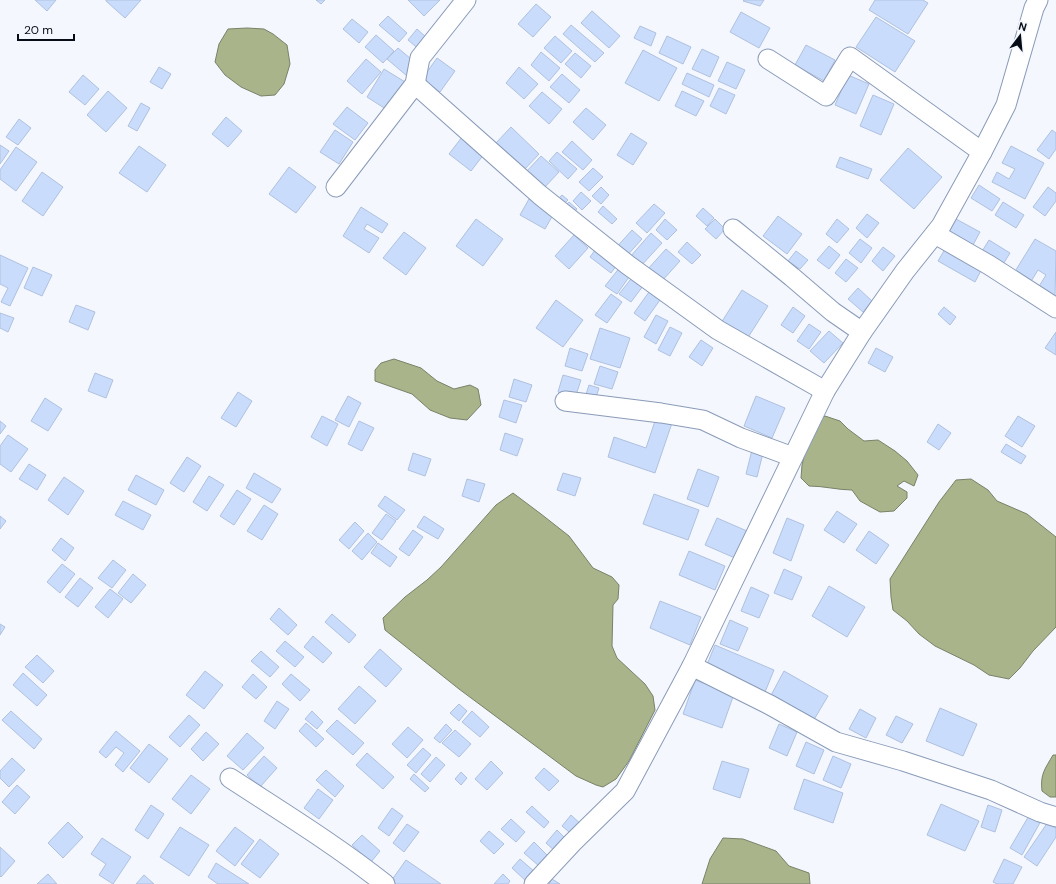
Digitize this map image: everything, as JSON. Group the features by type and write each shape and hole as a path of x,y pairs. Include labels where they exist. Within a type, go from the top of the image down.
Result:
{"street":[{"path":"336,187 416,84 420,58 466,0"},
{"path":"534,884 572,843 625,791 692,666 824,391 862,332 906,270 941,226 982,152 1006,105 1034,8 1038,0"},
{"path":"768,59 826,96 850,57 982,152"},
{"path":"416,84 540,195 628,265 718,330 824,391"},
{"path":"733,229 833,312 862,332"},
{"path":"935,234 989,265 1056,308"},
{"path":"565,401 703,420 741,438 793,457"},
{"path":"692,666 770,704 836,742 903,761 992,790 1040,812 1056,817"},
{"path":"230,778 304,825 368,870 385,884"}],"shaded area":[{"path":"228,29 264,29 287,45 290,64 284,84 275,95 261,96 241,87 225,75 215,62 219,44"},
{"path":"394,359 421,368 437,381 454,389 470,385 478,389 481,405 467,420 450,418 430,410 412,394 375,381 375,370 381,363"},
{"path":"825,416 840,421 864,441 878,440 907,461 918,475 914,486 904,481 897,486 907,492 907,498 894,511 880,512 860,501 852,490 809,486 801,478 802,465 807,444 817,423"},
{"path":"971,479 988,490 997,501 1027,514 1056,537 1056,627 1009,679 989,675 974,665 935,646 919,634 907,621 893,610 890,579 939,502 956,480"},
{"path":"513,493 569,536 593,568 612,577 619,585 618,599 613,605 612,646 617,658 645,684 653,696 655,710 629,761 616,779 603,787 576,776 459,689 385,630 383,618 405,597 441,567 496,505"},
{"path":"1053,755 1056,755 1056,797 1050,797 1042,791 1042,780 1044,772"},
{"path":"723,838 743,839 776,851 789,866 809,873 810,884 702,884 710,859"}],"building":[{"path":"35,0 56,0 47,11"},
{"path":"106,0 141,0 125,18"},
{"path":"316,0 325,0 321,4"},
{"path":"408,0 440,0 424,16"},
{"path":"764,0 760,6 743,1"},
{"path":"875,0 923,0 928,3 908,34 869,10"},
{"path":"536,4 551,17 533,37 518,24"},
{"path":"592,11 620,36 609,48 581,23"},
{"path":"741,12 770,28 759,48 730,32"},
{"path":"388,16 407,33 399,42 379,25"},
{"path":"876,17 915,41 895,72 856,47"},
{"path":"352,19 368,32 359,43 343,29"},
{"path":"571,25 604,53 595,62 563,34"},
{"path":"640,26 656,33 651,46 634,38"},
{"path":"417,29 437,47 428,57 408,40"},
{"path":"376,35 394,51 383,63 365,47"},
{"path":"555,36 572,51 561,63 544,48"},
{"path":"667,36 691,47 683,64 659,53"},
{"path":"806,45 835,60 824,81 795,65"},
{"path":"398,48 417,64 407,76 387,59"},
{"path":"702,49 719,57 710,77 692,69"},
{"path":"643,50 677,68 659,101 625,83"},
{"path":"541,52 560,68 549,81 531,65"},
{"path":"575,53 591,66 581,78 565,64"},
{"path":"437,58 455,71 440,92 422,79"},
{"path":"366,59 381,72 362,94 347,81"},
{"path":"727,62 745,70 736,89 718,81"},
{"path":"159,67 171,74 162,89 150,82"},
{"path":"519,67 538,84 524,99 506,83"},
{"path":"384,69 410,85 392,113 367,97"},
{"path":"687,73 714,85 709,97 682,84"},
{"path":"562,74 580,90 569,103 550,87"},
{"path":"83,75 99,89 85,105 69,92"},
{"path":"848,75 869,84 856,114 835,105"},
{"path":"719,88 735,95 726,114 710,106"},
{"path":"108,91 127,108 106,132 87,115"},
{"path":"682,91 704,101 696,116 675,106"},
{"path":"542,92 562,109 549,124 529,106"},
{"path":"873,95 894,104 881,135 860,126"},
{"path":"141,103 150,108 137,131 128,126"},
{"path":"347,107 368,123 355,140 333,124"},
{"path":"586,108 606,125 593,140 573,122"},
{"path":"226,117 242,131 228,147 212,134"},
{"path":"19,119 31,128 18,145 6,137"},
{"path":"511,127 539,154 524,170 495,144"},
{"path":"469,128 491,145 471,171 449,154"},
{"path":"335,130 353,142 339,164 320,152"},
{"path":"1052,130 1056,133 1056,149 1049,159 1037,150"},
{"path":"631,133 647,143 633,165 617,155"},
{"path":"572,141 592,160 583,170 562,152"},
{"path":"0,145 9,151 0,164"},
{"path":"139,146 166,165 147,192 119,173"},
{"path":"1011,146 1044,163 1025,199 992,182 997,172 1009,179 1015,169 1002,163"},
{"path":"16,147 37,162 16,191 0,179 0,170"},
{"path":"908,148 942,177 914,209 880,180"},
{"path":"557,152 577,169 568,179 549,161"},
{"path":"541,156 559,172 543,189 525,173"},
{"path":"840,157 872,169 868,179 836,167"},
{"path":"289,167 316,187 296,213 269,194"},
{"path":"593,168 603,177 589,191 579,182"},
{"path":"42,172 63,187 43,216 22,201"},
{"path":"979,185 1000,199 992,211 971,198"},
{"path":"601,187 609,195 601,204 592,196"},
{"path":"1048,187 1056,193 1056,201 1045,216 1033,207"},
{"path":"581,192 591,201 582,210 573,201"},
{"path":"562,195 568,200 559,209 554,204"},
{"path":"529,199 554,213 545,229 520,215"},
{"path":"569,202 577,209 568,220 559,212"},
{"path":"1003,202 1024,215 1016,228 995,215"},
{"path":"654,204 665,213 647,233 636,223"},
{"path":"603,206 617,219 612,224 598,212"},
{"path":"361,207 388,224 382,233 367,224 364,229 379,238 369,253 343,236"},
{"path":"703,208 714,218 707,226 696,216"},
{"path":"867,214 879,223 867,238 856,228"},
{"path":"778,216 802,234 787,254 763,236"},
{"path":"476,219 503,239 483,266 456,246"},
{"path":"665,219 677,230 667,240 656,230"},
{"path":"715,219 725,229 716,239 705,229"},
{"path":"837,219 849,229 837,243 826,234"},
{"path":"956,219 980,232 973,245 949,231"},
{"path":"632,230 642,239 624,259 614,250"},
{"path":"404,232 426,248 406,275 383,258"},
{"path":"651,233 662,243 640,267 629,258"},
{"path":"574,235 588,248 569,269 555,256"},
{"path":"860,239 872,248 861,263 849,253"},
{"path":"1035,239 1056,251 1055,298 1038,288 1046,275 1038,270 1030,283 1014,273"},
{"path":"989,240 1010,253 1002,266 981,253"},
{"path":"687,242 701,255 692,264 678,252"},
{"path":"948,244 984,265 975,282 938,261"},
{"path":"598,246 619,262 611,273 590,257"},
{"path":"829,246 840,255 829,269 817,260"},
{"path":"883,247 895,256 883,271 872,261"},
{"path":"666,249 680,261 661,282 647,270"},
{"path":"796,251 808,260 800,269 788,261"},
{"path":"0,255 28,268 10,306 1,302 8,288 0,284"},
{"path":"846,259 858,268 846,282 835,273"},
{"path":"621,266 632,273 617,294 605,286"},
{"path":"33,267 52,275 42,296 24,288"},
{"path":"635,274 646,282 631,302 619,294"},
{"path":"858,288 872,301 863,312 848,299"},
{"path":"742,290 768,306 747,339 721,323"},
{"path":"649,292 660,300 645,321 634,313"},
{"path":"611,294 622,302 607,323 595,315"},
{"path":"556,300 583,320 563,347 536,328"},
{"path":"76,305 95,312 88,330 69,322"},
{"path":"793,307 805,316 793,333 781,325"},
{"path":"944,307 956,317 950,325 938,314"},
{"path":"0,313 14,318 8,332 0,328"},
{"path":"656,315 668,321 656,344 644,337"},
{"path":"809,324 821,332 809,349 797,341"},
{"path":"670,327 682,333 670,356 658,350"},
{"path":"600,328 630,338 620,368 590,359"},
{"path":"829,331 843,343 824,363 810,351"},
{"path":"1056,332 1056,355 1045,348"},
{"path":"701,340 713,348 702,366 689,357"},
{"path":"570,348 588,354 582,371 565,366"},
{"path":"876,348 893,357 885,372 868,363"},
{"path":"600,366 618,372 612,389 594,384"},
{"path":"95,373 113,380 106,398 88,391"},
{"path":"563,375 581,380 575,398 558,392"},
{"path":"514,379 532,385 526,402 509,397"},
{"path":"589,385 599,388 592,410 582,407"},
{"path":"238,392 252,401 236,427 221,418"},
{"path":"348,396 361,403 349,427 335,420"},
{"path":"756,396 785,408 772,438 744,426"},
{"path":"45,398 62,409 48,431 31,421"},
{"path":"504,400 522,405 516,423 499,417"},
{"path":"322,416 338,424 327,446 311,437"},
{"path":"1018,416 1035,426 1022,447 1005,436"},
{"path":"656,418 672,423 655,473 608,457 614,437 646,448"},
{"path":"0,421 6,426 0,434"},
{"path":"359,421 374,428 362,451 348,444"},
{"path":"938,424 951,433 939,450 927,442"},
{"path":"505,433 523,439 517,456 500,450"},
{"path":"8,435 28,449 11,472 0,464 0,446"},
{"path":"1006,444 1026,456 1021,464 1001,452"},
{"path":"752,450 763,453 757,477 746,474"},
{"path":"413,453 431,459 425,476 408,470"},
{"path":"187,457 201,466 184,492 170,483"},
{"path":"29,464 46,475 37,490 19,479"},
{"path":"698,469 719,477 708,507 687,499"},
{"path":"254,473 281,489 272,503 246,488"},
{"path":"563,473 581,478 575,496 557,490"},
{"path":"136,475 164,490 156,505 128,490"},
{"path":"209,476 224,485 207,511 193,502"},
{"path":"64,477 84,491 68,515 48,500"},
{"path":"467,479 485,484 479,502 462,496"},
{"path":"237,490 251,499 234,525 220,516"},
{"path":"654,494 699,510 688,540 643,524"},
{"path":"385,496 405,510 397,520 378,506"},
{"path":"123,501 151,515 143,530 115,515"},
{"path":"264,505 278,514 262,540 247,531"},
{"path":"837,511 857,524 844,543 824,530"},
{"path":"386,514 396,521 382,540 372,533"},
{"path":"0,516 6,521 0,529"},
{"path":"424,516 444,529 438,539 417,527"},
{"path":"717,518 747,531 735,558 705,545"},
{"path":"787,518 804,525 791,561 773,553"},
{"path":"355,522 364,531 349,549 339,540"},
{"path":"413,530 423,537 409,556 399,549"},
{"path":"869,531 889,545 876,564 856,550"},
{"path":"368,533 377,542 362,560 352,551"},
{"path":"61,538 74,548 65,561 52,550"},
{"path":"378,543 397,557 390,567 371,553"},
{"path":"689,551 725,566 715,590 679,575"},
{"path":"113,560 126,570 112,588 98,578"},
{"path":"62,564 75,574 60,593 47,582"},
{"path":"784,569 802,577 792,600 774,593"},
{"path":"133,574 146,585 131,603 118,593"},
{"path":"80,578 93,588 78,607 65,597"},
{"path":"829,586 865,607 847,637 812,616"},
{"path":"751,587 769,595 759,618 741,611"},
{"path":"110,589 123,599 108,618 95,607"},
{"path":"660,601 701,617 690,645 650,628"},
{"path":"279,608 297,625 288,635 270,619"},
{"path":"332,614 356,635 349,643 325,622"},
{"path":"730,620 748,628 738,651 720,644"},
{"path":"0,624 5,627 0,635"},
{"path":"313,636 332,653 323,663 304,647"},
{"path":"285,641 304,657 295,667 276,651"},
{"path":"715,645 774,670 763,697 704,672"},
{"path":"380,649 402,669 386,687 364,667"},
{"path":"261,651 279,667 270,677 251,661"},
{"path":"37,655 54,671 43,683 25,667"},
{"path":"205,671 223,685 204,709 186,695"},
{"path":"784,671 828,696 812,723 769,699"},
{"path":"23,673 47,695 37,706 13,685"},
{"path":"253,674 267,687 256,699 242,687"},
{"path":"291,674 310,690 300,701 282,684"},
{"path":"695,680 734,694 722,728 683,714"},
{"path":"359,686 376,701 355,724 338,709"},
{"path":"277,701 289,709 275,729 264,721"},
{"path":"459,704 467,711 459,721 450,713"},
{"path":"940,708 977,724 963,756 926,741"},
{"path":"860,709 876,718 866,738 849,729"},
{"path":"11,711 42,739 34,749 2,720"},
{"path":"312,711 323,722 317,729 305,719"},
{"path":"472,711 489,727 480,737 462,722"},
{"path":"189,715 200,725 180,747 169,737"},
{"path":"896,716 913,724 902,743 886,735"},
{"path":"337,720 364,743 353,755 326,731"},
{"path":"306,723 324,739 316,747 299,731"},
{"path":"446,724 452,730 440,743 434,738"},
{"path":"779,724 797,732 787,756 769,748"},
{"path":"408,727 423,740 407,758 392,744"},
{"path":"455,730 471,744 459,757 442,743"},
{"path":"116,731 140,751 123,772 115,765 124,753 116,747 106,758 99,752"},
{"path":"206,732 219,744 203,761 191,749"},
{"path":"247,733 264,748 243,770 227,756"},
{"path":"806,742 824,750 814,774 796,766"},
{"path":"149,744 168,759 149,783 130,768"},
{"path":"423,748 431,755 416,773 407,765"},
{"path":"367,753 394,777 383,789 356,765"},
{"path":"264,756 277,768 260,787 247,775"},
{"path":"833,756 851,764 841,788 823,780"},
{"path":"436,757 445,765 430,782 421,774"},
{"path":"12,758 25,770 9,787 0,778 0,771"},
{"path":"491,761 503,773 487,790 475,779"},
{"path":"722,761 749,769 740,798 713,789"},
{"path":"544,768 559,781 549,791 535,778"},
{"path":"326,770 344,786 335,797 316,780"},
{"path":"461,772 467,778 461,785 455,779"},
{"path":"414,774 429,788 425,792 410,779"},
{"path":"191,775 210,789 191,814 172,799"},
{"path":"804,779 843,793 833,823 794,809"},
{"path":"17,785 30,797 15,814 2,802"},
{"path":"318,789 333,800 319,819 304,808"},
{"path":"941,804 979,821 965,851 927,835"},
{"path":"151,805 164,814 148,839 135,830"},
{"path":"988,805 1002,810 995,832 981,827"},
{"path":"532,806 549,822 544,828 526,812"},
{"path":"392,808 403,816 389,836 378,828"},
{"path":"1030,814 1041,821 1022,855 1010,848"},
{"path":"571,815 584,827 575,837 562,826"},
{"path":"511,819 525,832 516,842 501,829"},
{"path":"68,822 83,837 63,858 48,843"},
{"path":"1048,822 1056,827 1056,837 1037,866 1024,857"},
{"path":"407,824 419,832 404,852 393,843"},
{"path":"180,827 209,845 189,876 160,857"},
{"path":"235,827 254,841 235,866 216,851"},
{"path":"557,830 567,840 556,852 546,843"},
{"path":"489,831 504,844 494,854 480,841"},
{"path":"362,835 380,851 371,862 352,845"},
{"path":"102,838 131,857 113,884 99,875 106,864 91,854"},
{"path":"260,839 279,854 260,878 241,864"},
{"path":"534,842 548,856 539,866 524,853"},
{"path":"0,847 15,861 1,877 0,876"},
{"path":"520,859 536,873 527,882 512,868"},
{"path":"1004,859 1022,867 1013,884 997,884 993,882"},
{"path":"406,860 441,884 389,884"},
{"path":"216,863 249,884 218,884 208,877"},
{"path":"48,874 57,884 37,884"},
{"path":"503,874 510,881 508,884 494,884"},
{"path":"144,875 154,884 136,884"},
{"path":"552,879 560,884 549,884"}]}
